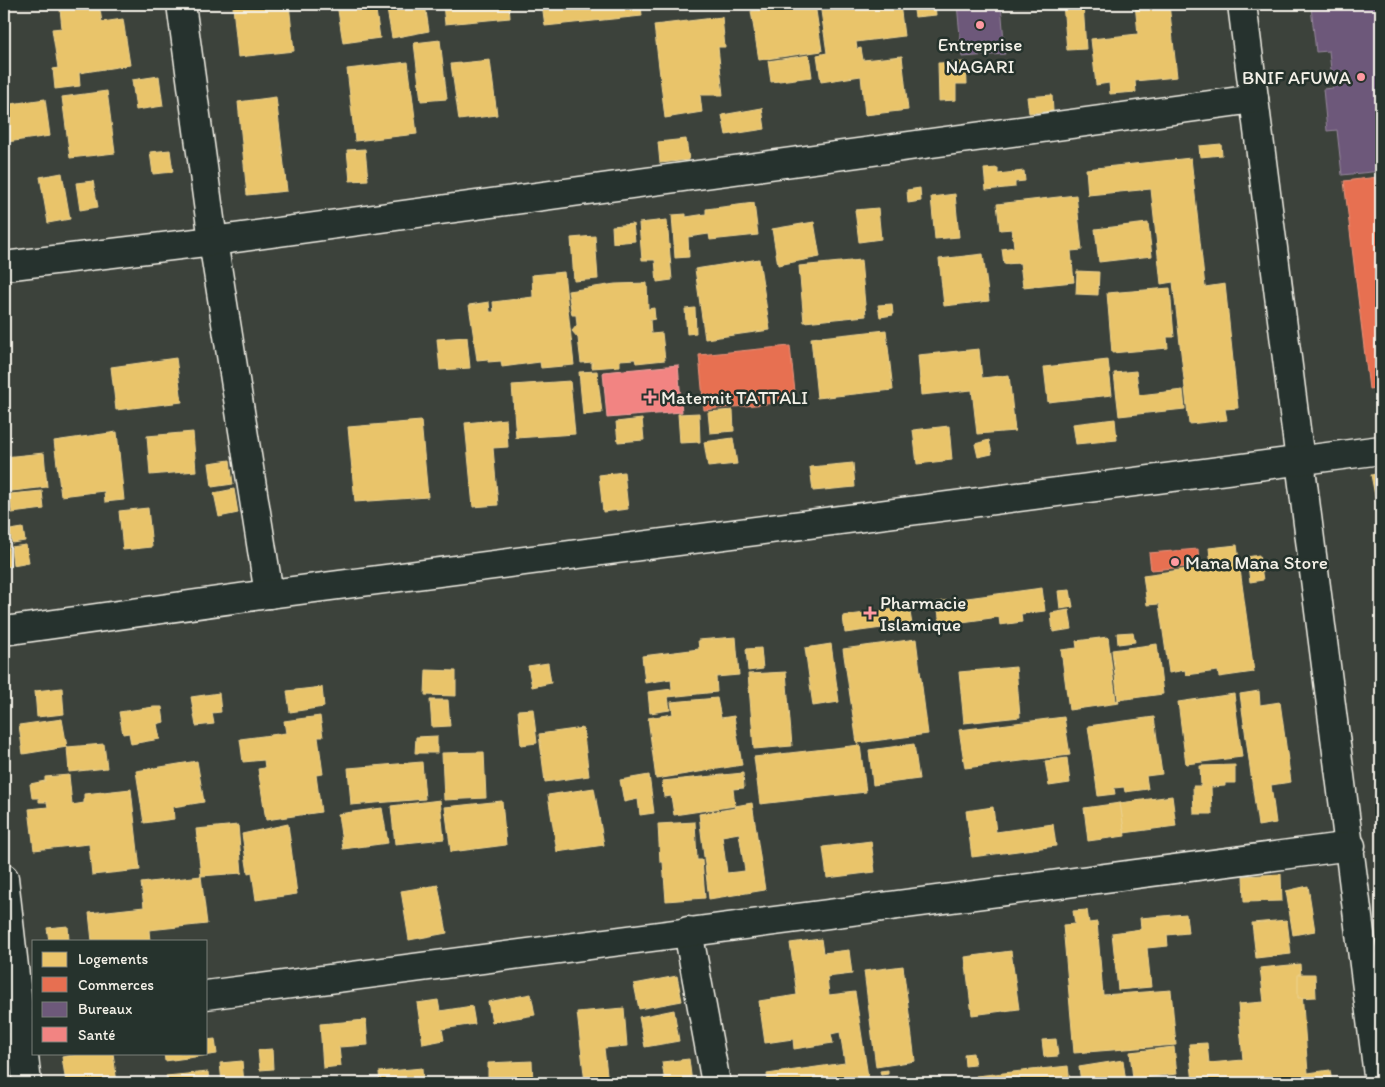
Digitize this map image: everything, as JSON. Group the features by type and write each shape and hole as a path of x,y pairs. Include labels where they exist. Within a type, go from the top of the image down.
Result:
{"street":[{"path":"181,4 213,241 269,594"},
{"path":"1242,4 1380,1083"},
{"path":"4,266 213,241 1254,99"},
{"path":"4,631 269,594 1381,450"},
{"path":"208,995 1351,846"},
{"path":"4,878 26,1019 26,1083"},
{"path":"688,931 716,1083"}],"building: Logements":[{"path":"99,4 102,22 123,19 130,65 79,73 80,86 55,89 53,69 58,68 52,29 62,28 60,9"},
{"path":"289,4 294,51 238,57 233,7"},
{"path":"337,4 375,4 380,38 343,43"},
{"path":"386,4 425,4 429,31 392,38"},
{"path":"443,4 509,4 510,18 445,24"},
{"path":"542,4 641,4 642,16 545,26"},
{"path":"800,4 815,4 822,51 759,60 751,11"},
{"path":"820,4 900,4 904,36 856,42 857,49 861,48 863,60 902,56 908,110 865,115 861,76 821,82 817,55 827,53"},
{"path":"913,4 935,4 936,15 915,17"},
{"path":"1063,4 1083,4 1086,49 1067,50"},
{"path":"1135,4 1169,4 1177,77 1135,81 1136,92 1110,94 1109,83 1096,85 1091,39 1138,34"},
{"path":"722,17 725,47 718,47 723,95 700,95 702,112 665,118 654,25"},
{"path":"440,40 447,99 421,101 414,43"},
{"path":"809,55 812,77 771,82 768,61"},
{"path":"490,60 497,115 459,120 451,64"},
{"path":"408,62 417,134 355,141 347,69"},
{"path":"966,62 967,84 956,84 956,100 939,101 938,63"},
{"path":"159,76 163,106 136,110 132,80"},
{"path":"107,91 115,153 70,158 62,97"},
{"path":"1052,95 1053,111 1029,113 1027,97"},
{"path":"276,97 287,191 247,195 238,102"},
{"path":"45,99 50,136 7,142 4,105"},
{"path":"762,108 765,129 726,135 722,115"},
{"path":"686,139 689,160 660,163 658,142"},
{"path":"1221,144 1222,155 1200,157 1199,146"},
{"path":"4,146 8,167 4,168"},
{"path":"365,149 368,180 350,181 347,150"},
{"path":"170,150 173,172 153,174 150,152"},
{"path":"1191,158 1205,287 1225,284 1238,408 1225,409 1227,420 1189,424 1173,282 1161,284 1151,189 1088,195 1086,169"},
{"path":"998,168 998,174 1024,171 1025,181 1015,182 1015,187 986,190 984,169"},
{"path":"62,173 70,219 48,223 40,177"},
{"path":"93,181 98,207 80,210 76,183"},
{"path":"920,188 921,201 908,203 907,190"},
{"path":"955,194 959,237 935,239 931,197"},
{"path":"1076,195 1082,250 1071,251 1074,282 1023,287 1020,263 1004,264 1002,249 1014,247 1012,229 1000,230 997,204"},
{"path":"754,203 758,235 710,240 709,234 688,237 689,257 675,258 672,215 686,214 686,217 706,214 706,209"},
{"path":"878,208 881,239 859,242 855,210"},
{"path":"667,220 672,280 657,282 655,260 642,260 639,223"},
{"path":"814,222 820,257 778,265 772,229"},
{"path":"1148,223 1152,256 1099,262 1095,229"},
{"path":"633,224 635,241 613,243 612,226"},
{"path":"595,236 598,279 574,281 571,238"},
{"path":"983,254 989,301 944,306 939,259"},
{"path":"759,259 770,330 705,339 695,269"},
{"path":"861,260 866,316 804,322 799,266"},
{"path":"1077,271 1099,272 1098,295 1076,294"},
{"path":"564,272 574,365 541,368 540,362 502,367 501,361 488,362 488,359 477,360 469,305 489,302 490,312 494,312 493,302 533,297 532,275"},
{"path":"647,283 648,309 654,308 655,319 650,320 651,334 662,333 665,360 636,363 635,359 620,360 620,366 592,368 592,362 581,363 578,338 572,331 577,325 576,315 572,315 568,291 615,284"},
{"path":"1170,288 1174,337 1167,337 1168,348 1112,353 1107,293"},
{"path":"892,304 893,315 880,317 878,305"},
{"path":"695,308 696,333 687,334 685,309"},
{"path":"886,330 893,390 817,398 811,338"},
{"path":"467,337 470,368 440,370 437,339"},
{"path":"979,349 982,378 1009,375 1015,431 977,434 972,390 921,395 918,355"},
{"path":"176,358 182,402 116,410 111,367"},
{"path":"1108,360 1112,395 1048,402 1044,367"},
{"path":"597,371 602,413 583,415 579,372"},
{"path":"1136,371 1139,395 1183,390 1185,409 1119,416 1114,373"},
{"path":"570,381 575,434 516,438 512,385"},
{"path":"733,410 734,431 710,433 708,412"},
{"path":"699,413 700,442 680,443 678,414"},
{"path":"506,419 508,447 493,448 498,505 473,507 465,423"},
{"path":"642,419 644,440 618,442 616,422"},
{"path":"1115,419 1117,440 1076,444 1073,424"},
{"path":"421,421 428,497 355,502 348,427"},
{"path":"949,426 952,460 917,464 913,430"},
{"path":"117,432 124,500 105,502 104,491 61,496 54,441"},
{"path":"193,432 196,471 150,475 147,436"},
{"path":"733,438 737,464 708,467 704,442"},
{"path":"989,440 992,454 978,457 975,444"},
{"path":"44,453 47,487 4,492 4,457"},
{"path":"230,460 233,484 212,487 209,463"},
{"path":"853,463 855,487 813,491 810,467"},
{"path":"624,472 628,509 603,512 599,475"},
{"path":"1381,473 1381,526 1371,475"},
{"path":"234,489 238,513 219,517 214,493"},
{"path":"42,491 44,509 12,513 10,494"},
{"path":"148,508 152,547 123,550 119,511"},
{"path":"23,528 25,541 12,543 10,530"},
{"path":"7,533 10,566 6,567 6,579 4,579 4,534"},
{"path":"26,545 29,562 13,565 11,547"},
{"path":"1237,545 1239,561 1211,565 1209,548"},
{"path":"1259,555 1263,580 1250,582 1247,557"},
{"path":"1239,562 1254,672 1219,677 1218,671 1186,675 1185,670 1169,673 1159,604 1147,605 1143,575"},
{"path":"1042,588 1045,611 1021,614 1022,622 1000,625 999,617 940,625 937,602"},
{"path":"1070,590 1073,607 1060,609 1058,591"},
{"path":"909,607 912,624 845,633 843,616"},
{"path":"1069,610 1072,629 1053,632 1051,613"},
{"path":"1133,632 1135,642 1118,644 1117,633"},
{"path":"736,637 739,675 716,677 717,692 668,697 670,710 650,713 648,692 672,689 671,679 645,683 642,656 699,649 698,640"},
{"path":"1108,637 1116,701 1118,700 1119,703 1069,710 1061,650 1077,648 1076,641"},
{"path":"916,639 928,734 857,743 843,649"},
{"path":"831,644 839,702 813,706 805,648"},
{"path":"1157,644 1163,694 1118,700 1112,650"},
{"path":"761,648 763,669 748,671 746,649"},
{"path":"548,663 551,683 532,687 528,666"},
{"path":"1016,667 1020,717 964,723 959,672"},
{"path":"426,670 456,671 456,696 425,695"},
{"path":"786,672 792,746 754,749 748,674"},
{"path":"322,687 324,707 290,712 287,691"},
{"path":"62,688 64,714 37,717 35,691"},
{"path":"1259,691 1260,705 1280,702 1291,782 1271,785 1276,823 1258,826 1240,694"},
{"path":"219,693 221,712 212,713 214,724 196,726 191,697"},
{"path":"1234,694 1242,757 1186,764 1178,702"},
{"path":"717,698 721,718 734,716 742,765 656,779 648,718 673,714 671,702"},
{"path":"430,700 448,700 450,726 432,727"},
{"path":"162,707 164,722 157,724 160,739 131,744 129,733 123,734 119,712"},
{"path":"533,709 537,743 521,745 518,710"},
{"path":"320,716 323,737 318,737 323,774 316,775 321,812 266,820 258,769 265,768 264,760 243,762 240,739 286,733 284,721"},
{"path":"1064,717 1070,755 965,768 959,730"},
{"path":"1154,717 1162,774 1146,776 1148,789 1125,792 1124,787 1114,788 1115,794 1098,796 1088,726"},
{"path":"62,719 67,747 23,754 19,725"},
{"path":"583,728 589,776 545,782 539,734"},
{"path":"437,736 437,753 415,753 416,737"},
{"path":"104,744 107,768 69,772 67,747"},
{"path":"914,744 919,779 873,785 869,750"},
{"path":"860,745 866,792 760,804 754,757"},
{"path":"484,752 486,798 444,800 442,753"},
{"path":"1067,758 1070,783 1049,786 1045,761"},
{"path":"197,761 204,802 173,807 174,819 144,823 136,771"},
{"path":"422,762 425,799 351,805 348,768"},
{"path":"1235,765 1235,783 1225,783 1225,786 1211,787 1212,814 1194,814 1193,786 1201,786 1200,766"},
{"path":"743,773 744,788 733,789 735,806 674,815 671,796 664,797 662,781"},
{"path":"69,775 72,805 84,803 84,794 131,789 140,870 92,875 89,844 34,850 29,809 48,807 47,802 39,802 39,798 32,798 30,784 45,781 45,777"},
{"path":"649,775 654,813 640,815 638,799 624,802 620,780"},
{"path":"594,788 604,845 557,852 548,795"},
{"path":"1172,796 1176,826 1124,833 1120,803"},
{"path":"440,800 444,839 395,844 391,806"},
{"path":"502,801 506,845 451,852 445,807"},
{"path":"752,803 765,890 709,899 699,814 736,808 735,806","holes":["739,833 745,871 727,873 722,836"]},
{"path":"1120,803 1125,836 1088,841 1084,808"},
{"path":"993,807 996,832 1053,824 1056,846 972,857 966,811"},
{"path":"382,808 388,843 343,849 338,814"},
{"path":"695,822 697,860 702,860 705,898 666,901 663,862 660,862 658,824"},
{"path":"288,824 297,894 256,900 252,872 248,873 242,834"},
{"path":"238,825 242,873 201,876 196,829"},
{"path":"871,841 875,872 827,878 823,847"},
{"path":"1281,874 1282,901 1244,902 1243,876"},
{"path":"201,876 207,924 149,930 150,940 92,940 89,913 144,907 141,883"},
{"path":"438,885 447,933 409,940 401,891"},
{"path":"1308,886 1315,931 1293,935 1286,891"},
{"path":"1087,910 1089,923 1097,922 1103,995 1171,990 1176,1045 1074,1053 1063,925 1075,924 1073,911"},
{"path":"1186,914 1188,933 1167,935 1168,946 1147,948 1151,987 1118,990 1112,933 1141,929 1140,918"},
{"path":"1287,920 1291,954 1256,958 1252,923"},
{"path":"68,926 69,940 49,940 47,928"},
{"path":"821,939 823,953 849,950 852,974 827,977 829,995 855,992 869,1083 768,1083 767,1074 845,1063 840,1032 831,1034 833,1043 794,1049 793,1039 765,1043 759,1001 797,995 790,943"},
{"path":"1011,951 1019,1009 972,1015 965,957"},
{"path":"1300,964 1308,1073 1330,1070 1332,1083 1193,1083 1189,1044 1207,1043 1209,1063 1243,1060 1238,1004 1264,1002 1260,968"},
{"path":"903,966 915,1061 876,1067 864,971"},
{"path":"1298,974 1315,974 1316,997 1298,998"},
{"path":"677,976 682,1001 639,1009 634,984"},
{"path":"531,994 535,1015 492,1022 488,1002"},
{"path":"438,1000 440,1011 472,1006 475,1024 442,1029 444,1040 423,1044 417,1003"},
{"path":"624,1008 627,1046 604,1048 608,1083 585,1083 577,1012"},
{"path":"674,1010 679,1041 645,1047 639,1017"},
{"path":"366,1020 368,1045 339,1047 341,1066 323,1068 320,1024"},
{"path":"215,1039 217,1054 165,1061 164,1054 208,1054 208,1040"},
{"path":"1056,1039 1058,1056 1044,1057 1042,1040"},
{"path":"1174,1047 1177,1074 1133,1079 1130,1052"},
{"path":"272,1049 273,1069 260,1070 258,1050"},
{"path":"973,1053 975,1065 965,1066 964,1054"},
{"path":"78,1054 113,1054 117,1083 66,1083 62,1057"},
{"path":"689,1059 692,1083 665,1083 662,1062"},
{"path":"1123,1060 1126,1083 1081,1083 1079,1067"},
{"path":"242,1061 244,1083 222,1083 220,1063"},
{"path":"532,1061 533,1083 488,1083 488,1063"},
{"path":"1068,1066 1070,1083 976,1083 976,1076"},
{"path":"422,1068 423,1083 380,1083 379,1072"},
{"path":"888,1070 888,1074 881,1075 880,1071"},
{"path":"208,1072 209,1083 167,1083 166,1076"}],"building: Commerces":[{"path":"1378,177 1381,204 1381,387 1369,389 1344,181"},
{"path":"790,346 796,401 704,410 699,355"},
{"path":"1198,549 1199,566 1151,570 1149,553"}],"building: Bureaux":[{"path":"957,4 1001,4 1005,54 962,57"},
{"path":"1324,4 1380,4 1381,171 1342,175 1337,130 1327,131 1323,89 1333,88 1329,51 1316,52 1311,7 1324,6"}],"building: Santé":[{"path":"678,365 682,412 607,418 603,372"}],"place":[{"name":"Entreprise NAGARI","path":"980,25"},
{"name":"BNIF AFUWA","path":"1361,77"},
{"name":"Maternit TATTALI","path":"650,397"},
{"name":"Mana Mana Store","path":"1175,562"},
{"name":"Pharmacie Islamique","path":"870,613"}]}
